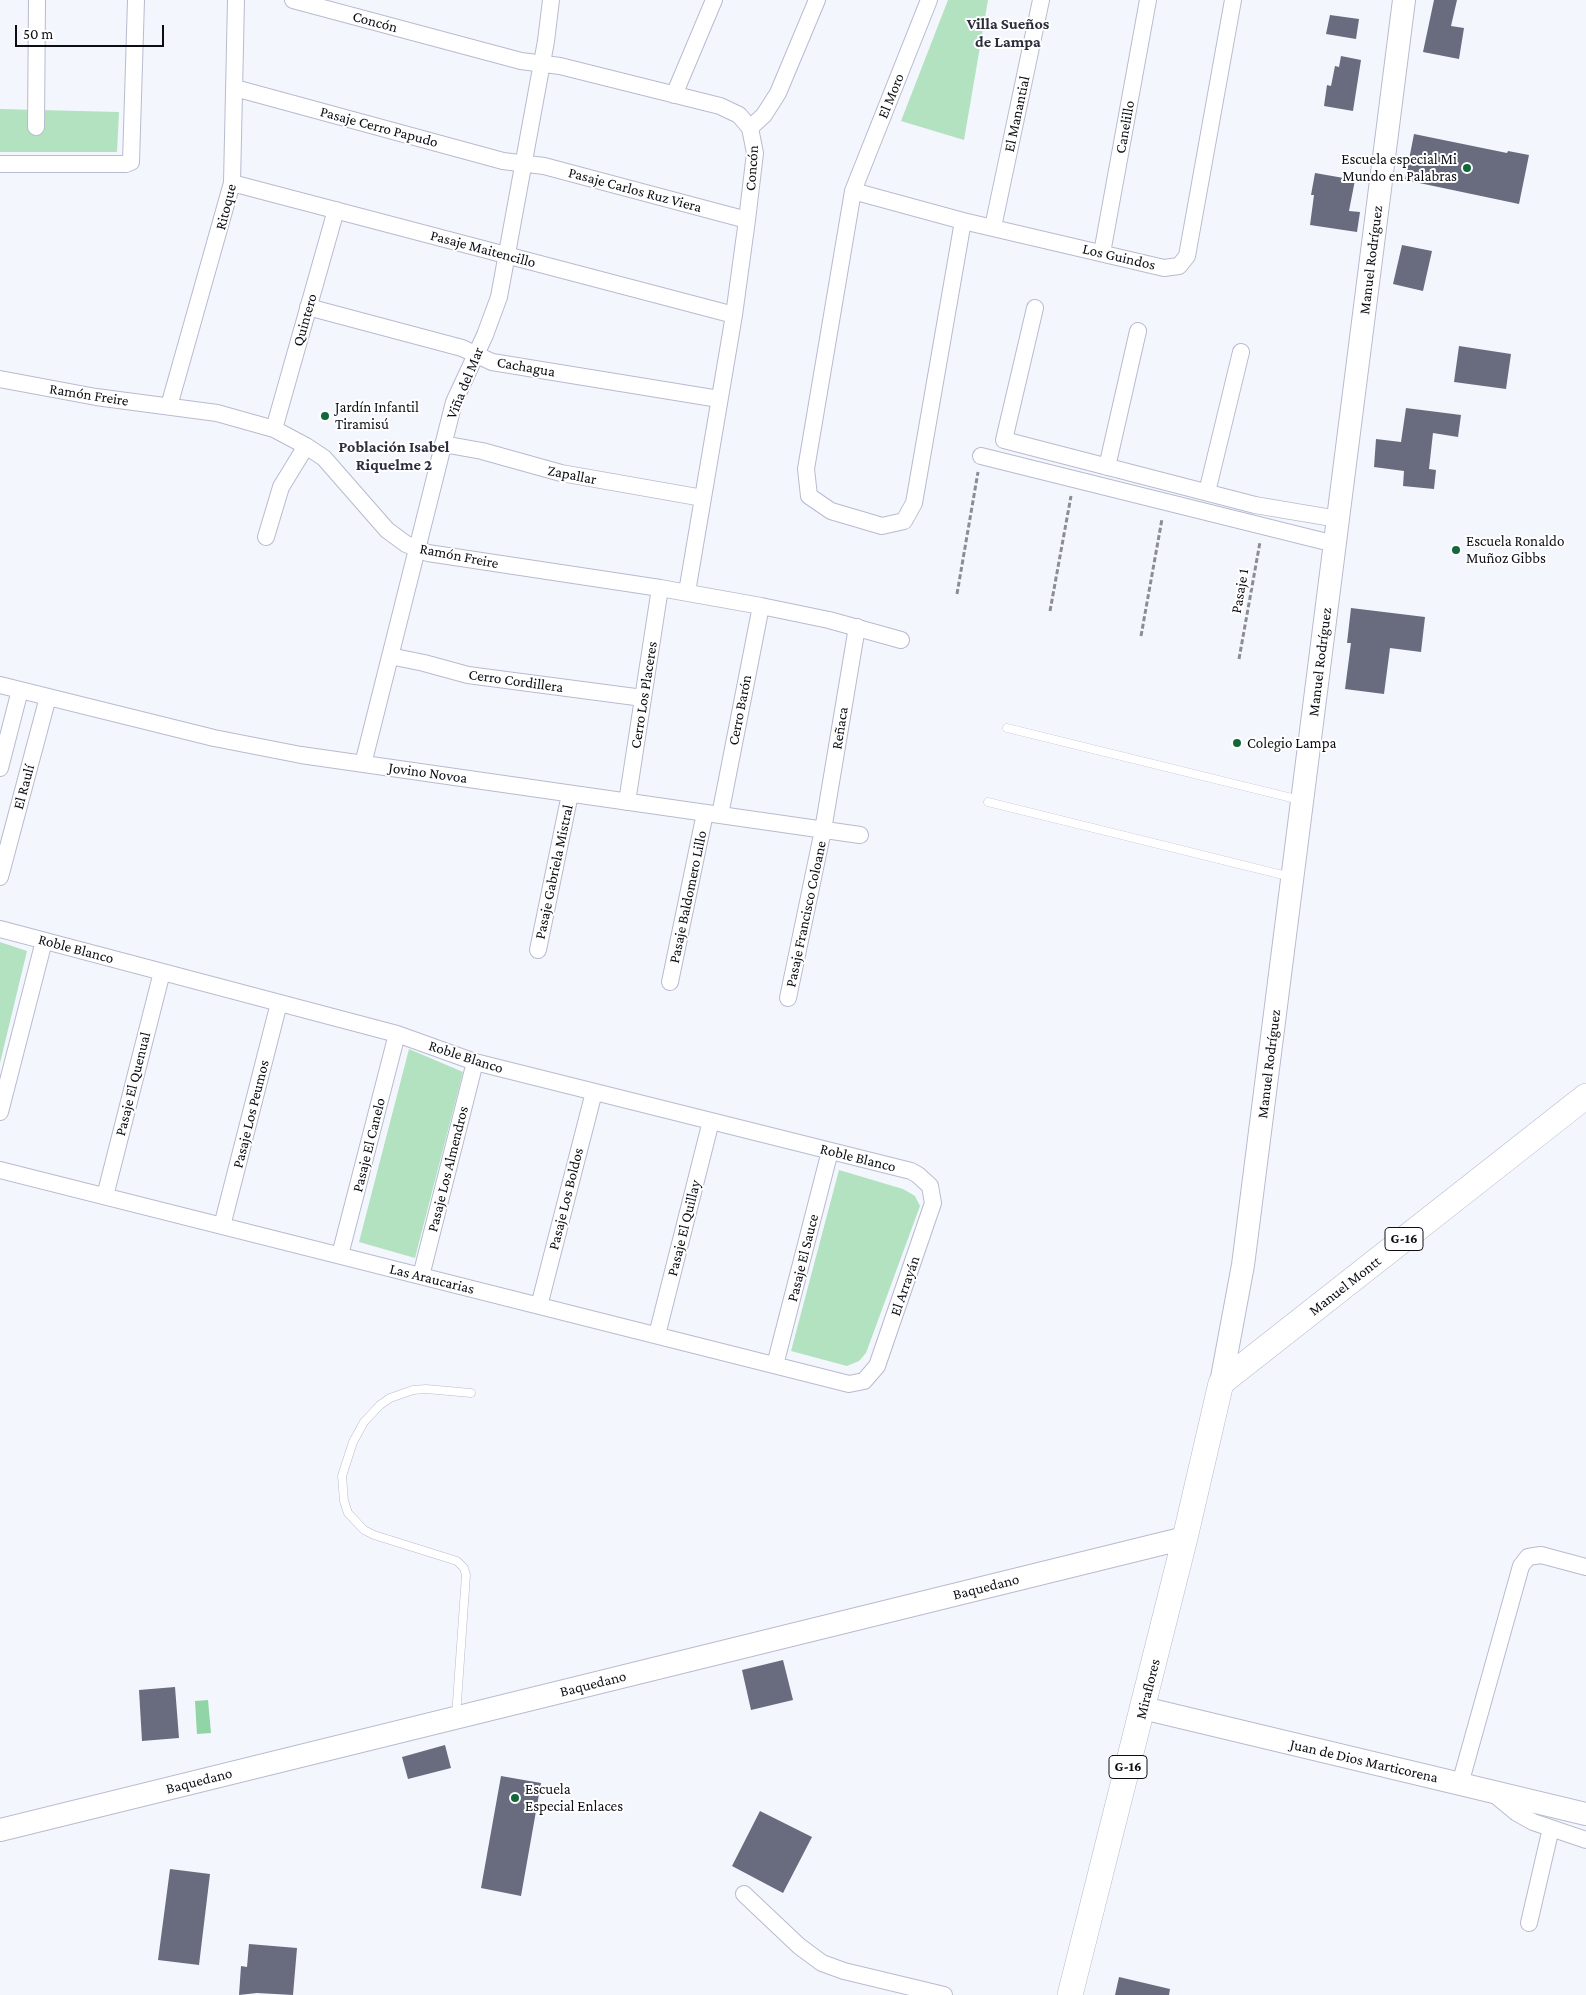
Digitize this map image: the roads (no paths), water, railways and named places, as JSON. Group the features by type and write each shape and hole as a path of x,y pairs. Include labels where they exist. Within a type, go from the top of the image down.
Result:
{"main road":[{"name":"Manuel Montt","path":"1221,1382 1586,1096"},
{"name":"Miraflores","path":"1070,1995 1185,1538 1221,1382"}],"street":[{"path":"36,127 37,0"},
{"path":"0,164 126,164 132,162 136,0"},
{"name":"Ritoque","path":"169,406 232,183 236,0"},
{"name":"Concón","path":"293,0 521,61 674,95 730,110 739,115 750,128 755,153 747,220 734,314 687,592"},
{"name":"Viña del Mar","path":"363,764 454,402 492,317 507,255 551,0"},
{"path":"674,95 714,0"},
{"path":"750,128 764,115 778,93 817,0"},
{"name":"El Moro","path":"929,0 853,191 806,469 809,496 831,511 882,526 904,521 914,503 963,221"},
{"name":"El Manantial","path":"993,227 1041,0"},
{"name":"Canelillo","path":"1102,253 1148,0"},
{"name":"Los Guindos","path":"853,191 963,221 1164,268 1179,266 1187,256 1233,0"},
{"name":"Manuel Rodríguez","path":"1221,1382 1244,1265 1404,0"},
{"name":"Pasaje Cerro Papudo","path":"235,88 503,161 523,163"},
{"name":"Pasaje Carlos Ruz Viera","path":"523,163 544,166 747,220"},
{"name":"Pasaje Maitencillo","path":"232,183 734,314"},
{"name":"Quintero","path":"274,429 336,210"},
{"name":"Cachagua","path":"308,307 462,348 492,362 719,399"},
{"path":"1035,308 1004,440 1255,505 1338,519"},
{"path":"1107,466 1138,331"},
{"path":"1206,492 1241,352"},
{"name":"Ramón Freire","path":"0,378 96,397 217,413 274,429 306,446 335,469 387,530 416,550 443,556 687,592 857,627 901,640"},
{"name":"Zapallar","path":"443,444 482,451 561,473 703,498"},
{"path":"266,537 281,487 306,446"},
{"path":"981,456 1335,544"},
{"name":"Cerro Los Placeres","path":"628,802 660,588"},
{"name":"Cerro Barón","path":"712,814 761,606"},
{"name":"Reñaca","path":"823,830 857,627"},
{"name":"Cerro Cordillera","path":"390,656 468,675 643,698"},
{"name":"Jovino Novoa","path":"0,685 258,748 860,836"},
{"name":"El Raulí","path":"0,768 20,690"},
{"name":"El Raulí","path":"0,877 48,697"},
{"name":"Pasaje Gabriela Mistral","path":"538,950 570,794"},
{"name":"Pasaje Baldomero Lillo","path":"670,982 712,814"},
{"name":"Pasaje Francisco Coloane","path":"788,998 823,830"},
{"name":"Roble Blanco","path":"0,929 397,1034 475,1062 911,1172 918,1174 930,1186"},
{"path":"0,1112 44,941"},
{"name":"Pasaje El Quenual","path":"105,1196 162,972"},
{"name":"Pasaje Los Peumos","path":"222,1226 279,1003"},
{"name":"Pasaje El Canelo","path":"340,1256 397,1034"},
{"name":"Pasaje Los Almendros","path":"421,1276 475,1062"},
{"name":"Pasaje Los Boldos","path":"539,1306 594,1092"},
{"name":"Pasaje El Quillay","path":"657,1336 711,1122"},
{"name":"Pasaje El Sauce","path":"775,1366 830,1151"},
{"name":"Las Araucarias","path":"0,1170 775,1366 849,1384 864,1381"},
{"name":"El Arrayán","path":"864,1381 874,1372 877,1366 930,1212 932,1194 930,1186"},
{"name":"Baquedano","path":"0,1830 1185,1538"},
{"path":"1460,1784 1524,1561 1540,1554 1586,1567"},
{"name":"Juan de Dios Marticorena","path":"1143,1708 1586,1814"},
{"path":"1493,1792 1517,1813 1551,1828 1586,1840"},
{"path":"1529,1923 1551,1828"},
{"path":"744,1894 799,1946 822,1963 844,1972 944,1995"}],"lane":[{"path":"1007,728 1302,801"},
{"path":"988,802 1292,878"},
{"path":"456,1718 466,1575 464,1568 456,1561 374,1535 364,1530 348,1513 344,1501 342,1476 353,1442 364,1422 380,1404 390,1398 413,1390 426,1389 472,1394"}],"place":[{"name":"Escuela especial Mi Mundo en Palabras","path":"1467,168"},
{"name":"Jardín Infantil Tiramisú","path":"325,416"},
{"name":"Escuela Ronaldo Muñoz Gibbs","path":"1456,550"},
{"name":"Colegio Lampa","path":"1237,743"},
{"name":"Escuela Especial Enlaces","path":"515,1798"}],"district":[{"name":"Villa Sueños de Lampa","path":"1008,33"},
{"name":"Población Isabel Riquelme 2","path":"394,456"}]}
